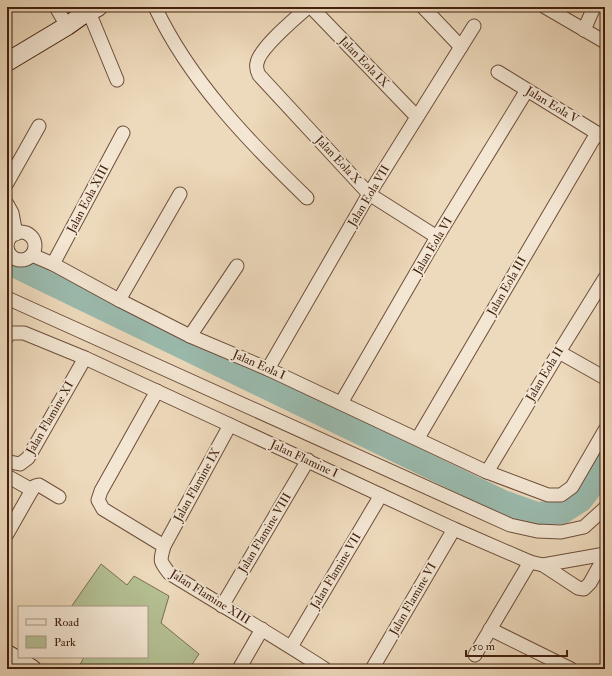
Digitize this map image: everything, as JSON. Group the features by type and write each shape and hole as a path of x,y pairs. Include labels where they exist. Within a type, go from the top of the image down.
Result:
{"street":[{"path":"56,7 67,26"},
{"path":"155,7 186,62 219,106 252,142 308,198"},
{"name":"Jalan Eola X","path":"308,7 272,40 261,55 256,64 259,75 370,194 437,237"},
{"name":"Jalan Eola IX","path":"311,7 417,117"},
{"path":"423,7 461,47"},
{"path":"545,7 605,42"},
{"path":"584,30 594,7"},
{"path":"7,62 93,10 117,80"},
{"name":"Jalan Eola VII","path":"268,369 370,194 474,26"},
{"name":"Jalan Eola V","path":"498,72 601,135"},
{"name":"Jalan Eola VI","path":"341,403 437,237 527,90"},
{"path":"7,183 39,126"},
{"name":"Jalan Eola XIII","path":"53,264 123,133"},
{"name":"Jalan Eola III","path":"418,438 601,135"},
{"path":"120,300 180,194"},
{"path":"7,204 12,213 16,234"},
{"path":"26,233 34,241 35,248 32,255 24,260 15,258 8,251 9,241 16,234 26,233"},
{"name":"Jalan Eola I","path":"32,255 53,264 190,336 268,369 418,438 487,472 548,495 561,495 572,487 605,430"},
{"path":"190,336 236,266"},
{"name":"Jalan Eola II","path":"487,472 559,352 603,285"},
{"path":"7,298 510,525 537,531 561,532 584,527 605,508"},
{"name":"Jalan Flamine I","path":"7,337 10,333 24,332 85,358 308,460 454,529 536,564 578,588 584,589 590,584 605,555"},
{"path":"559,352 605,378"},
{"name":"Jalan Flamine XI","path":"7,460 20,464 28,458 85,358"},
{"path":"157,391 101,491 98,500 103,509 164,546"},
{"name":"Jalan Flamine IX","path":"164,546 230,425"},
{"name":"Jalan Flamine VIII","path":"222,606 308,460"},
{"path":"7,476 32,490"},
{"path":"7,534 35,486 39,485 59,497"},
{"name":"Jalan Flamine VII","path":"291,647 381,495"},
{"name":"Jalan Flamine VI","path":"372,669 454,529"},
{"name":"Jalan Flamine XIII","path":"164,546 160,559 163,566 169,573 325,669"},
{"path":"476,655 490,629 536,564 605,555"},
{"path":"239,669 262,629"},
{"path":"490,629 570,669"},
{"path":"7,654 32,669"}],"green space":[{"path":"101,564 127,585 134,576 169,596 161,623 199,654 189,669 78,669 84,658 148,658 148,606 72,606"}],"waterway":[{"path":"7,262 503,502 537,514 562,512 581,500 595,482 605,465"}]}
